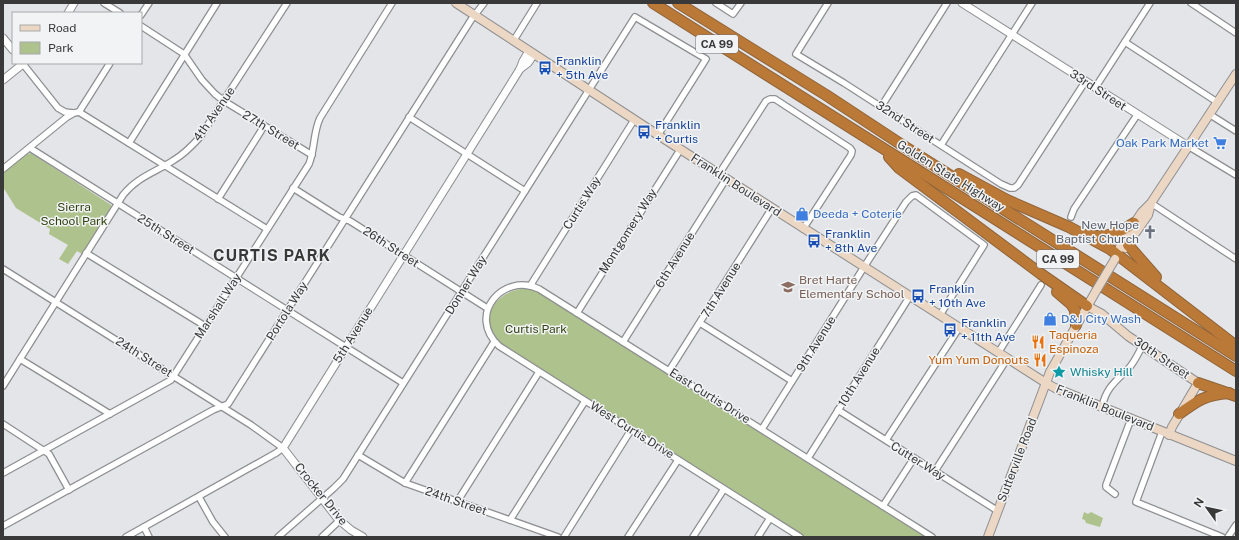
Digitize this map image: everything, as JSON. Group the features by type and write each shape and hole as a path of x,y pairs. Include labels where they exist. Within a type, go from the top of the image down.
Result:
{"highway":[{"name":"Golden State Highway","path":"653,3 1236,371"},
{"name":"Golden State Highway","path":"678,3 826,95 902,145 1236,356"},
{"path":"902,145 1007,200 1080,232 1106,236 1119,232 1134,223"},
{"path":"879,147 899,168 1041,274 1089,302"},
{"path":"1080,232 1173,296 1236,346"},
{"path":"1128,245 1173,296"},
{"path":"1041,274 1050,286 1071,304 1075,310 1076,325"},
{"path":"1198,382 1232,395"},
{"path":"1179,414 1205,397 1215,394 1232,395"}],"main road":[{"name":"Franklin Boulevard","path":"456,3 680,150 1046,384 1236,461"},
{"path":"1116,257 1122,242 1134,223 1151,203 1236,74"},
{"path":"1116,257 1128,245 1148,215 1151,203"},
{"name":"Sutterville Road","path":"988,537 1055,363 1116,257"},
{"name":"30th Street","path":"1089,302 1128,336 1198,382"},
{"path":"1165,433 1179,414 1198,382"}],"street":[{"path":"69,12 74,3"},
{"path":"104,3 118,12"},
{"path":"142,13 148,3"},
{"path":"129,143 217,3"},
{"name":"4th Avenue","path":"3,386 126,191 147,174 184,153 200,138 286,3"},
{"name":"Marshall Way","path":"3,473 171,380 309,164 312,155 315,132 320,118 392,3"},
{"name":"Portola Way","path":"3,526 228,404 474,15 484,3"},
{"path":"514,40 537,3"},
{"path":"716,3 734,14 741,3"},
{"name":"32nd Street","path":"828,3 796,54 1001,184 1010,188 1014,188 1018,185 1085,82"},
{"path":"881,107 947,3"},
{"name":"33rd Street","path":"962,3 1137,115 1236,175"},
{"path":"941,145 1032,3"},
{"path":"1095,88 1150,3"},
{"path":"1191,3 1236,32"},
{"name":"Donner Way","path":"278,537 338,484 358,455 635,17 706,59 658,135"},
{"name":"27th Street","path":"142,27 185,55 202,80 224,101 312,155"},
{"path":"3,38 12,49"},
{"path":"1125,42 1217,102"},
{"name":"5th Avenue","path":"126,537 199,497 283,448 520,69 523,61 532,52"},
{"path":"3,80 22,64"},
{"path":"24,64 58,108 65,112 76,112 165,165 267,229"},
{"path":"3,169 67,117 76,112 109,64"},
{"name":"6th Avenue","path":"623,342 723,177 766,101 770,99 775,99 850,148 852,151 851,155 803,229"},
{"path":"1209,114 1236,131"},
{"path":"1071,217 1074,209 1137,115"},
{"path":"409,117 525,191"},
{"name":"Curtis Way","path":"530,286 634,120"},
{"path":"218,199 261,131 263,125"},
{"name":"25th Street","path":"30,148 404,383"},
{"name":"Montgomery Way","path":"576,313 680,150"},
{"name":"26th Street","path":"293,188 339,217 350,221 487,308"},
{"name":"9th Avenue","path":"762,429 864,267 910,198 916,195 984,245 940,315"},
{"path":"1151,203 1236,259"},
{"name":"7th Avenue","path":"669,371 772,208"},
{"path":"86,253 205,326"},
{"name":"24th Street","path":"3,269 174,375 251,425 283,448"},
{"name":"East Curtis Drive","path":"487,308 497,295 513,286 530,286 539,289 932,537"},
{"path":"998,353 1041,286"},
{"name":"10th Avenue","path":"808,458 910,296"},
{"path":"405,483 494,342 486,326 487,308"},
{"path":"700,323 792,381"},
{"path":"886,440 959,328"},
{"name":"West Curtis Drive","path":"494,342 800,537"},
{"path":"1102,407 1107,391 1114,382 1128,370 1143,345"},
{"path":"20,359 110,414"},
{"path":"935,471 1007,359"},
{"path":"457,502 539,372"},
{"path":"510,520 585,401"},
{"name":"Cutter Way","path":"838,410 998,511"},
{"path":"1115,494 1106,487 1106,485 1131,419"},
{"path":"3,424 49,454 69,490"},
{"path":"564,537 631,430"},
{"path":"1165,433 1136,502 1222,537"},
{"name":"Crocker Drive","path":"283,448 340,520 351,530 363,537"},
{"name":"24th Street","path":"358,455 405,483 558,537"},
{"path":"883,506 914,458"},
{"path":"628,537 678,460"},
{"path":"693,537 724,489"},
{"path":"199,497 213,522 224,537"},
{"path":"758,537 770,518"},
{"path":"322,537 340,520"},
{"path":"1228,537 1236,524"},
{"path":"144,527 149,537"}],"green space":[{"name":"Sierra School Park","path":"31,153 111,205 82,254 77,251 68,264 59,259 68,245 49,234 50,229 16,208 3,187 3,172 27,154"},
{"name":"Curtis Park","path":"529,288 539,292 928,537 803,537 503,347 492,332 490,314 493,307 497,301 511,292"},
{"path":"1084,512 1088,514 1091,512 1103,518 1100,527 1086,523 1085,520 1082,519"}],"place":[{"name":"Franklin + 5th Ave","path":"545,68"},
{"name":"Franklin + Curtis","path":"644,132"},
{"name":"Oak Park Market","path":"1220,143"},
{"name":"Deeda + Coterie","path":"802,214"},
{"name":"New Hope Baptist Church","path":"1150,232"},
{"name":"Franklin + 8th Ave","path":"814,241"},
{"name":"Bret Harte Elementary School","path":"788,287"},
{"name":"Franklin + 10th Ave","path":"918,296"},
{"name":"D&J City Wash","path":"1050,319"},
{"name":"Franklin + 11th Ave","path":"950,330"},
{"name":"Taqueria Espinoza","path":"1038,342"},
{"name":"Yum Yum Donouts","path":"1040,360"},
{"name":"Whisky Hill","path":"1059,372"}],"district":[{"name":"CURTIS PARK","path":"272,255"}]}
